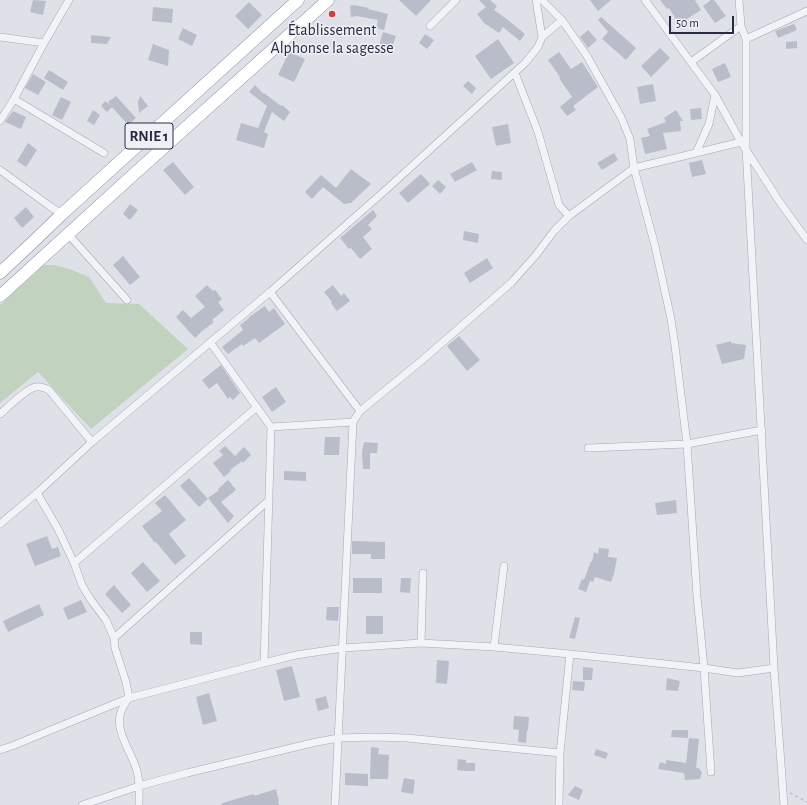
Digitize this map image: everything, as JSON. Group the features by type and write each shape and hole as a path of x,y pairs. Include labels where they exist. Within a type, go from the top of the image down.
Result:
{"highway":[{"name":"RNIE 1","path":"0,273 62,214 298,0"},
{"name":"RNIE 1","path":"0,296 328,0"}],"street":[{"path":"0,121 14,100 69,0"},
{"path":"430,26 456,0"},
{"path":"536,0 542,37"},
{"path":"542,0 562,20 588,56 622,117 630,139 634,168 655,246 671,319 687,444 697,596 712,772"},
{"path":"646,0 715,95 744,145 779,200 807,240"},
{"path":"740,0 741,26 746,39 744,145 762,430 774,668 784,805"},
{"path":"746,39 807,11"},
{"path":"0,524 92,442 270,292 389,188 515,73 538,47 542,37 562,20"},
{"path":"691,62 741,26"},
{"path":"0,37 44,43"},
{"path":"515,73 538,132 559,205 569,216"},
{"path":"696,153 709,124 715,95"},
{"path":"14,100 104,153"},
{"path":"335,805 353,422 360,411 415,366 511,283 536,255 554,230 569,216 634,168 696,153 744,145"},
{"path":"0,170 62,214"},
{"path":"68,234 128,300"},
{"path":"270,292 360,411"},
{"path":"210,342 271,427 264,663"},
{"path":"0,414 36,386 43,387 49,390 92,442"},
{"path":"74,563 257,407"},
{"path":"271,427 353,422"},
{"path":"588,448 687,444 762,430"},
{"path":"37,492 58,529 74,563 82,585 106,620 114,638 115,648 126,682 129,698 120,716 120,725 122,734 133,757 138,772 139,805"},
{"path":"114,638 269,500"},
{"path":"494,648 504,566"},
{"path":"421,643 423,573"},
{"path":"0,750 129,698 296,655 343,648 421,643 570,654 738,673 774,668"},
{"path":"559,805 560,753 570,654"},
{"path":"82,805 139,786 187,773 338,738 407,738 560,753"}],"path":[{"path":"783,790 807,802"}],"green space":[{"path":"44,265 55,265 89,277 106,303 139,304 188,349 91,429 38,372 0,403 0,305"}],"building":[{"path":"33,0 46,1 43,15 30,12"},
{"path":"399,0 431,0 416,16"},
{"path":"479,0 490,0 497,6 494,10 525,34 520,41 503,27 499,33 484,23 477,14 486,7"},
{"path":"590,0 611,0 598,11"},
{"path":"660,0 695,0 701,10 679,24 669,8 667,9"},
{"path":"711,0 714,0 726,16 715,23 703,6"},
{"path":"249,2 262,15 248,29 235,16"},
{"path":"354,5 388,14 384,30 376,28 378,20 357,16 351,17 350,6"},
{"path":"153,7 173,9 172,23 152,21"},
{"path":"601,17 636,48 626,60 602,39 608,32 598,20"},
{"path":"794,24 797,30 778,38 775,31"},
{"path":"183,28 197,35 192,46 178,39"},
{"path":"588,30 597,40 588,48 580,37"},
{"path":"383,32 396,36 391,50 379,46"},
{"path":"425,34 434,40 427,49 419,43"},
{"path":"91,35 111,37 107,44 91,43"},
{"path":"498,39 514,63 491,79 475,56"},
{"path":"797,41 797,48 786,49 786,42"},
{"path":"153,44 169,50 168,66 148,60"},
{"path":"660,48 670,58 651,77 641,66"},
{"path":"289,52 305,59 294,82 278,75"},
{"path":"559,52 571,69 582,62 598,87 573,106 576,110 567,116 560,107 572,97 548,60"},
{"path":"725,63 731,77 718,82 712,69"},
{"path":"49,70 68,82 63,90 44,78"},
{"path":"33,74 46,82 38,95 25,88"},
{"path":"468,81 476,88 472,94 463,86"},
{"path":"653,84 656,101 640,104 637,87"},
{"path":"255,85 264,94 281,106 282,105 290,112 284,121 272,112 264,132 268,134 264,148 236,140 241,123 258,128 267,106 249,92"},
{"path":"116,96 136,118 128,125 112,107 107,112 101,106 105,101 110,105 108,102"},
{"path":"140,96 148,106 139,113 138,102"},
{"path":"61,97 71,102 62,120 52,115"},
{"path":"701,108 702,119 691,120 690,109"},
{"path":"93,110 100,115 94,125 87,121"},
{"path":"676,110 683,121 680,121 681,131 663,133 667,149 645,154 641,138 650,136 647,129 666,122 664,118"},
{"path":"13,111 26,117 21,129 5,122"},
{"path":"508,124 511,143 496,146 492,127"},
{"path":"28,143 37,150 26,167 17,161"},
{"path":"614,153 618,160 602,170 597,163"},
{"path":"702,160 706,174 692,177 689,163"},
{"path":"173,162 194,187 185,195 163,170"},
{"path":"472,162 477,170 455,182 450,174"},
{"path":"351,169 371,184 351,203 344,204 323,187 312,199 305,192 321,175 336,188"},
{"path":"492,171 502,172 502,180 491,179"},
{"path":"421,174 430,184 408,203 399,193"},
{"path":"438,180 446,187 440,194 432,186"},
{"path":"130,204 138,210 130,220 123,214"},
{"path":"26,207 34,217 22,228 14,218"},
{"path":"373,210 377,216 368,225 372,229 363,237 372,249 360,259 340,238"},
{"path":"464,231 479,234 478,243 463,240"},
{"path":"123,256 140,277 130,285 113,265"},
{"path":"487,258 493,268 470,283 464,273"},
{"path":"207,285 213,291 215,290 222,299 218,302 224,310 212,320 214,322 195,338 176,317 183,310 191,318 205,307 195,296"},
{"path":"333,285 341,296 344,293 350,301 337,311 324,292"},
{"path":"265,306 269,312 274,308 285,324 259,343 255,338 243,346 242,344 228,354 222,347 243,330 240,325"},
{"path":"459,336 480,360 467,371 447,346"},
{"path":"731,341 731,343 746,345 744,359 722,364 716,345"},
{"path":"221,365 240,393 233,400 230,397 228,399 217,383 209,389 202,380"},
{"path":"276,387 286,402 272,412 262,397"},
{"path":"325,437 340,437 339,455 324,455"},
{"path":"364,442 378,443 377,453 370,453 370,469 363,469 362,453"},
{"path":"225,446 235,456 244,447 251,455 243,463 242,461 230,470 231,471 224,477 213,463 223,455 219,451"},
{"path":"284,471 306,472 306,481 284,480"},
{"path":"189,478 208,499 199,507 180,486"},
{"path":"228,480 236,490 221,502 234,516 228,523 208,498 219,490 218,489"},
{"path":"165,495 186,520 169,534 186,556 175,565 142,526 162,511 155,503"},
{"path":"676,500 677,513 657,515 655,503"},
{"path":"47,536 52,549 58,547 61,556 35,566 26,544"},
{"path":"352,541 385,542 385,559 371,559 371,554 352,554"},
{"path":"599,548 609,549 608,557 617,558 611,582 595,577 593,582 590,581 586,592 578,589 582,579 584,580 591,561 592,562 594,552 598,554"},
{"path":"143,562 160,581 147,592 131,573"},
{"path":"353,578 382,578 382,593 353,593"},
{"path":"401,578 411,578 410,593 400,592"},
{"path":"114,585 131,605 122,613 105,594"},
{"path":"81,600 87,612 68,620 63,608"},
{"path":"39,604 44,615 8,632 3,621"},
{"path":"327,607 339,607 338,621 326,620"},
{"path":"366,616 383,616 383,634 366,634"},
{"path":"575,617 580,618 575,639 569,638"},
{"path":"190,632 202,632 202,645 190,644"},
{"path":"437,660 449,661 447,684 436,683"},
{"path":"292,666 300,697 284,701 276,670"},
{"path":"583,667 593,668 592,680 583,680"},
{"path":"667,678 680,681 678,691 666,690"},
{"path":"573,681 585,682 584,691 572,690"},
{"path":"209,693 217,721 203,725 196,697"},
{"path":"326,696 329,708 318,711 315,699"},
{"path":"514,716 529,717 526,743 518,742 519,730 513,729"},
{"path":"672,730 688,730 688,738 671,737"},
{"path":"689,738 699,739 696,768 699,768 702,773 700,779 685,780 684,773 658,769 660,762 666,764 666,760 686,763"},
{"path":"371,747 379,748 378,754 389,755 388,779 370,779"},
{"path":"596,749 608,753 606,759 594,755"},
{"path":"458,759 466,760 466,763 475,763 475,771 457,770"},
{"path":"345,773 368,774 368,786 345,785"},
{"path":"404,778 415,780 413,794 401,792"},
{"path":"575,786 583,790 579,800 568,795"},
{"path":"276,789 279,805 222,805 222,803 254,794 254,796"}],"place":[{"name":"Établissement Alphonse la sagesse","path":"332,14"}]}
